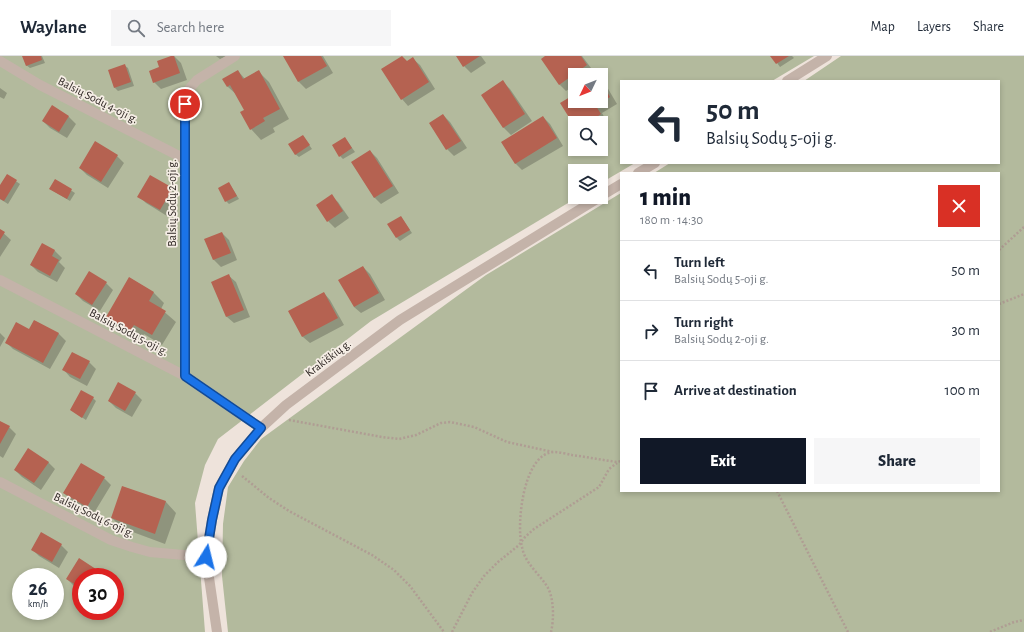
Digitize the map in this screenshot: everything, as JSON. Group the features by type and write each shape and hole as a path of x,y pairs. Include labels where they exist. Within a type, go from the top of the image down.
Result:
{"street":[{"name":"Balsių Sodų 2-oji g.","path":"185,376 185,104 190,88 197,80 235,56"},
{"path":"789,80 827,56"},
{"name":"Balsių Sodų 4-oji g.","path":"0,61 40,85 185,159"},
{"path":"640,172 653,164"},
{"name":"Krakiškių g.","path":"608,192 620,185"},
{"name":"Krakiškių g.","path":"217,632 206,557 212,520 219,488 235,459 261,428 292,401 400,320 589,204"},
{"name":"Balsių Sodų 5-oji g.","path":"0,280 185,376 261,428"},
{"name":"Balsių Sodų 6-oji g.","path":"0,482 111,540 150,552 206,557"}],"path":[{"path":"1000,249 1024,226"},
{"path":"1000,304 1024,294"},
{"path":"273,417 399,439 416,435 441,424 450,422 474,427 507,442 553,452 620,461"},
{"path":"550,632 553,625 553,608 548,588 527,561 521,547 520,513 523,494 529,474 539,458 553,452"},
{"path":"452,632 472,592 484,576 534,529 599,487 609,469 617,462"},
{"path":"231,467 269,498 372,555 394,570 410,586 444,632"},
{"path":"778,492 848,632"},
{"path":"990,632 1014,622 1024,620"}],"green space":[{"path":"0,56 814,56 774,80 620,80 620,164 633,164 608,179 608,164 568,164 568,203 371,321 218,439 205,465 195,503 205,632 0,632"},
{"path":"841,56 1024,56 1024,632 228,632 222,576 223,524 228,487 244,461 261,439 486,275 603,204 608,204 608,201 620,194 620,492 1000,492 1000,172 656,172 668,164 1000,164 1000,80 805,80"}],"building":[{"path":"22,56 41,56 42,60 26,66"},
{"path":"174,56 180,73 153,83 149,71 159,67 157,61"},
{"path":"283,56 321,56 327,66 298,82"},
{"path":"402,56 407,61 413,57 429,82 401,100 381,69"},
{"path":"456,56 480,56 463,67"},
{"path":"545,56 581,56 587,65 583,68 568,68 568,79 559,85 541,59"},
{"path":"770,56 789,56 776,64"},
{"path":"125,64 131,82 114,88 108,70"},
{"path":"238,70 243,79 259,70 280,109 263,118 265,121 250,130 240,112 244,110 230,85 227,87 222,79"},
{"path":"503,80 525,114 503,128 481,95"},
{"path":"568,98 568,108 597,108 601,114 598,116 568,116 560,103"},
{"path":"52,105 69,116 59,132 42,121"},
{"path":"443,114 461,141 446,150 429,123"},
{"path":"543,116 557,138 515,164 501,142"},
{"path":"303,135 310,145 295,155 288,144"},
{"path":"345,137 352,148 339,157 332,145"},
{"path":"95,141 118,155 101,182 79,168"},
{"path":"370,150 393,186 374,198 351,162"},
{"path":"7,174 17,180 4,201 0,199 0,185"},
{"path":"150,175 173,188 160,210 137,197"},
{"path":"55,179 72,189 67,199 49,189"},
{"path":"229,182 237,196 225,202 218,188"},
{"path":"332,194 343,211 327,222 316,205"},
{"path":"401,216 410,230 396,238 387,224"},
{"path":"0,229 5,232 0,240"},
{"path":"222,232 231,253 213,260 204,239"},
{"path":"42,243 55,250 52,256 59,260 50,276 30,265"},
{"path":"363,266 379,293 354,307 338,280"},
{"path":"89,271 107,282 92,305 75,294"},
{"path":"229,274 244,310 226,317 211,282"},
{"path":"129,277 154,292 149,301 166,311 152,335 134,325 130,331 106,317"},
{"path":"324,292 338,318 302,337 288,311"},
{"path":"34,320 59,333 43,363 5,343 16,322 29,329"},
{"path":"72,352 90,361 80,379 62,370"},
{"path":"118,382 136,392 125,411 108,401"},
{"path":"81,390 94,397 82,418 70,410"},
{"path":"0,421 10,426 0,444"},
{"path":"28,448 49,462 34,483 14,470"},
{"path":"81,463 105,477 87,507 63,493"},
{"path":"122,486 166,501 155,534 111,518"},
{"path":"41,532 62,544 52,562 31,550"},
{"path":"79,558 94,568 73,568"},
{"path":"72,569 72,583 66,579"}],"route":[{"path":"185,104 185,376 261,428 235,459 219,488 206,557"}]}
